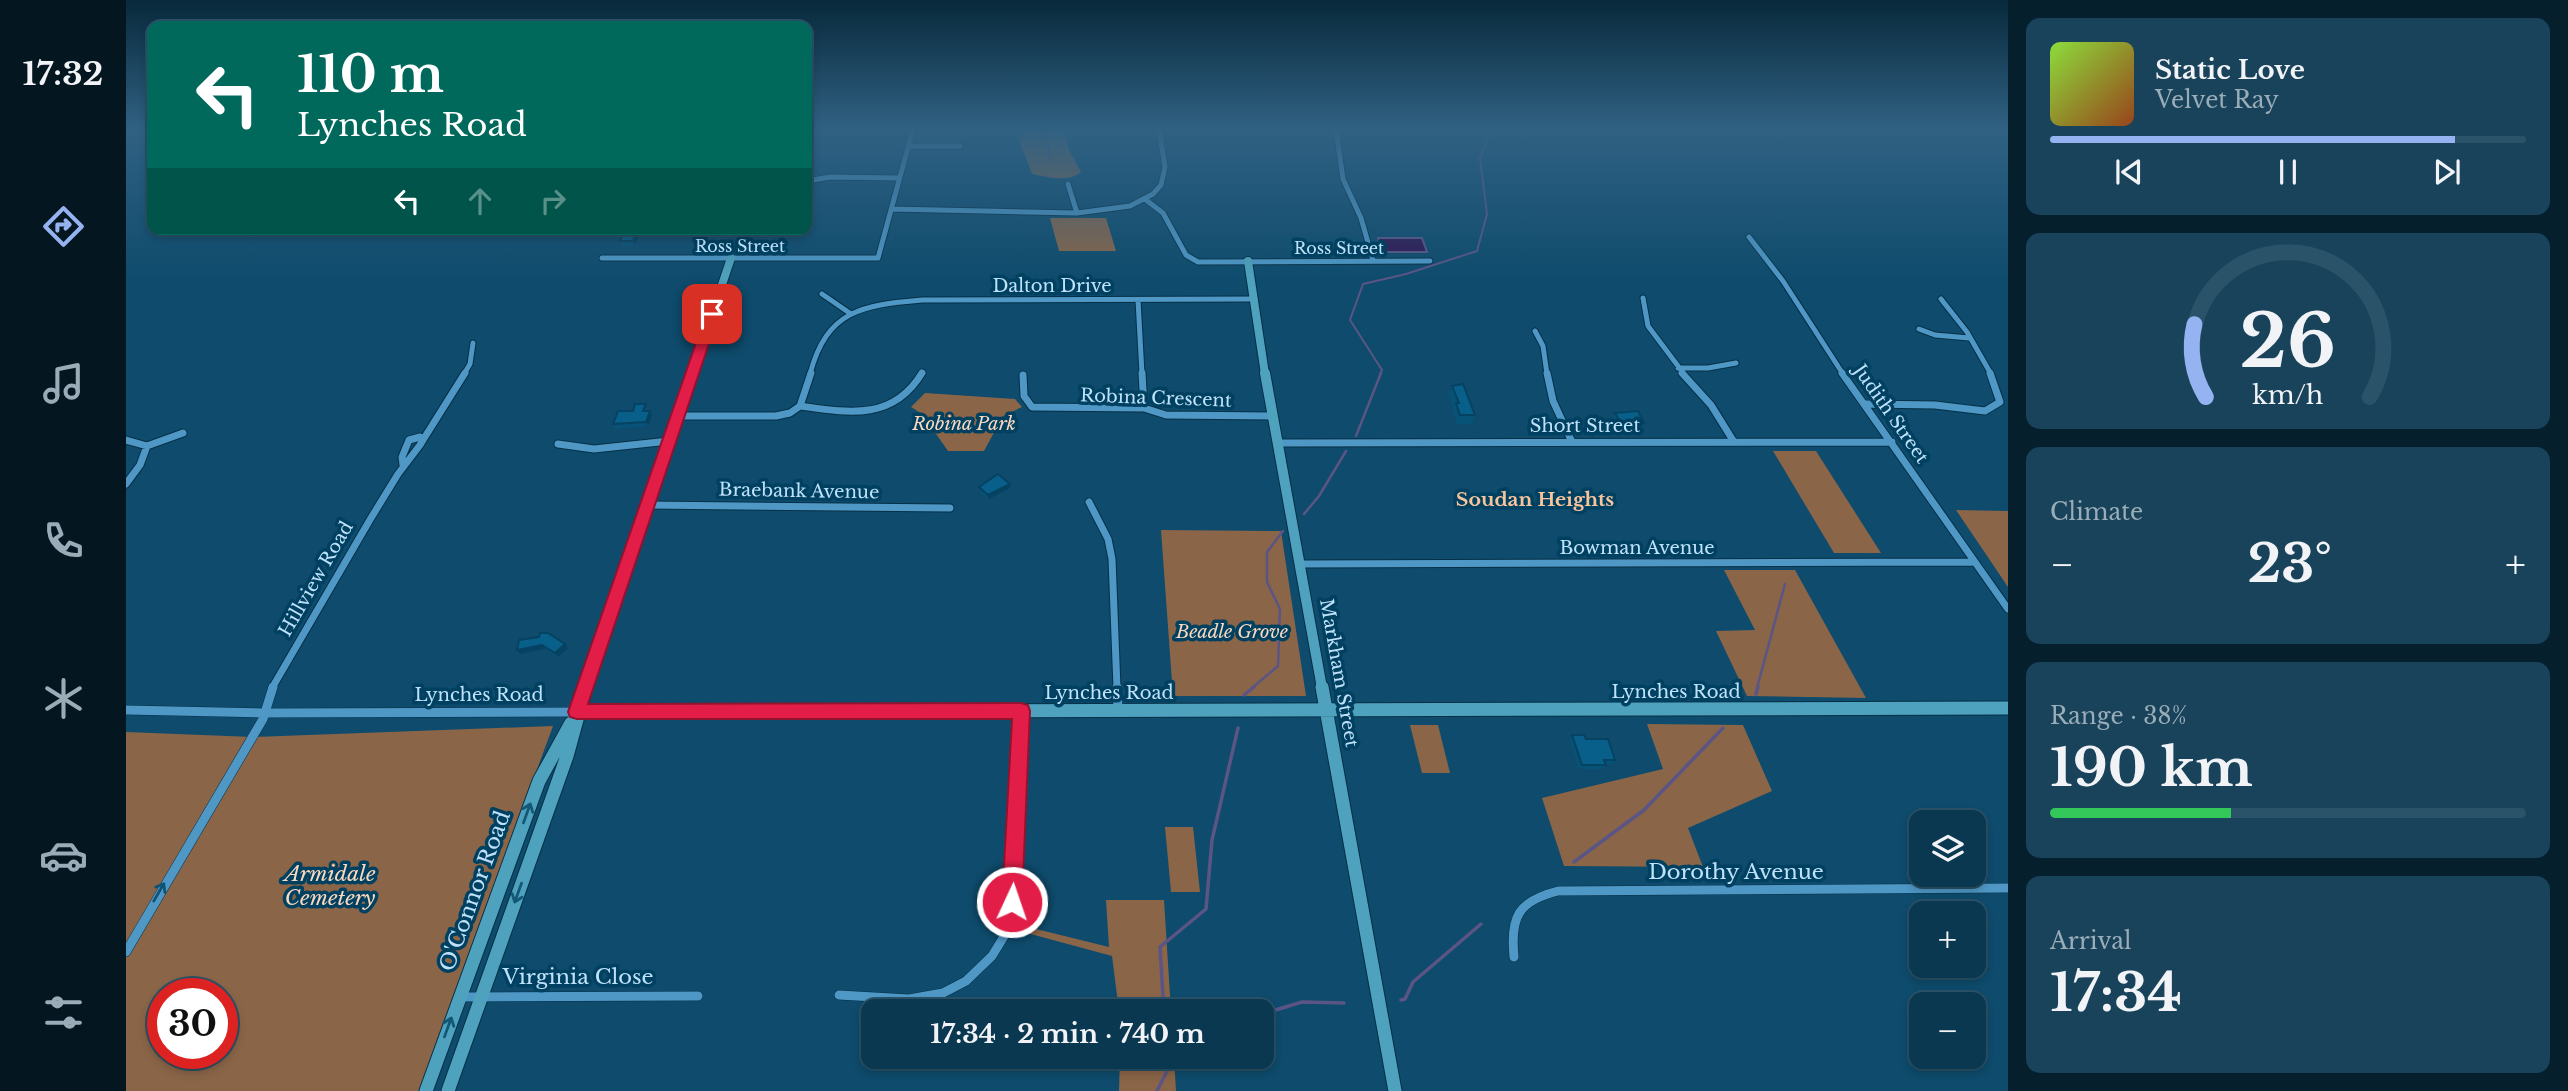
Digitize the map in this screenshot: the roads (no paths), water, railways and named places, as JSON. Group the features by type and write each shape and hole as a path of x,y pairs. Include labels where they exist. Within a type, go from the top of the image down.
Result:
{"street":[{"path":"899,180 892,209 1077,213 1114,210 1146,200 1162,180"},
{"path":"1344,180 1364,225 1373,260"},
{"path":"1068,184 1077,213"},
{"name":"Ross Street","path":"1146,200 1163,213 1190,258 1198,262 1430,261"},
{"name":"Ross Street","path":"602,258 878,258 892,209"},
{"name":"Judith Street","path":"1749,237 1783,281 1815,334 2008,609"},
{"name":"O'Connor Road","path":"448,1091 567,756 577,712 732,258"},
{"name":"Markham Street","path":"1248,261 1273,416 1395,1091"},
{"path":"822,294 851,314"},
{"path":"1643,298 1648,326 1678,368 1711,405 1734,442"},
{"name":"Dalton Drive","path":"800,406 819,344 831,328 851,314 894,302 1255,299"},
{"path":"1866,404 1918,404 1985,411 2000,402 1999,392 1969,338 1951,307 1941,299"},
{"path":"1138,300 1144,408"},
{"path":"1919,330 1936,335 1969,338"},
{"path":"1535,331 1542,340 1549,363 1550,393 1572,442"},
{"name":"Hillview Road","path":"126,952 253,737 280,673 353,546 470,363 473,343"},
{"path":"1678,368 1708,368 1735,363"},
{"path":"677,416 776,416 790,413 800,406 878,408 892,405 904,397 922,372"},
{"name":"Robina Crescent","path":"1023,374 1021,393 1032,407 1144,408 1166,415 1273,416"},
{"path":"126,440 146,446 183,433"},
{"name":"Hillview Road","path":"403,465 402,457 408,440 416,437 423,440"},
{"path":"558,444 594,449 669,441"},
{"name":"Short Street","path":"1279,443 1892,442"},
{"path":"126,484 141,465 146,446"},
{"path":"1089,502 1108,539 1112,559 1118,711"},
{"name":"Braebank Avenue","path":"647,505 950,508"},
{"name":"Bowman Avenue","path":"1300,564 1974,562"},
{"name":"Lynches Road","path":"126,710 263,713 2008,708"},
{"path":"839,995 909,999 943,993 966,981 992,956 1011,925 1021,711"},
{"name":"O'Connor Road","path":"426,1091 538,781 577,712"},
{"name":"Dorothy Avenue","path":"1514,957 1510,931 1517,915 1536,895 1558,891 2008,888"},
{"name":"Virginia Close","path":"459,997 698,996"}],"waterway":[{"path":"1380,374 1382,370 1350,320 1363,284 1406,274 1477,251 1487,214 1483,180"},
{"path":"1356,436 1381,373"},
{"path":"1304,514 1319,496 1346,451"},
{"path":"1252,688 1278,666 1280,609 1267,582 1267,552 1283,531"},
{"path":"1757,688 1785,584"},
{"path":"1244,695 1254,687"},
{"path":"1756,694 1758,687"},
{"path":"1163,999 1160,947 1206,909 1212,840 1238,728"},
{"path":"1574,862 1644,810 1723,728"},
{"path":"1401,1000 1405,999 1413,982 1481,924"},
{"path":"1274,1010 1302,1002 1344,1003"},
{"path":"1157,1091 1167,1069"}],"district":[{"name":"Soudan Heights","path":"1535,499"}],"park label":[{"name":"Robina Park","path":"964,424"},
{"name":"Beadle Grove","path":"1232,632"},
{"name":"Armidale Cemetery","path":"330,886"}]}
